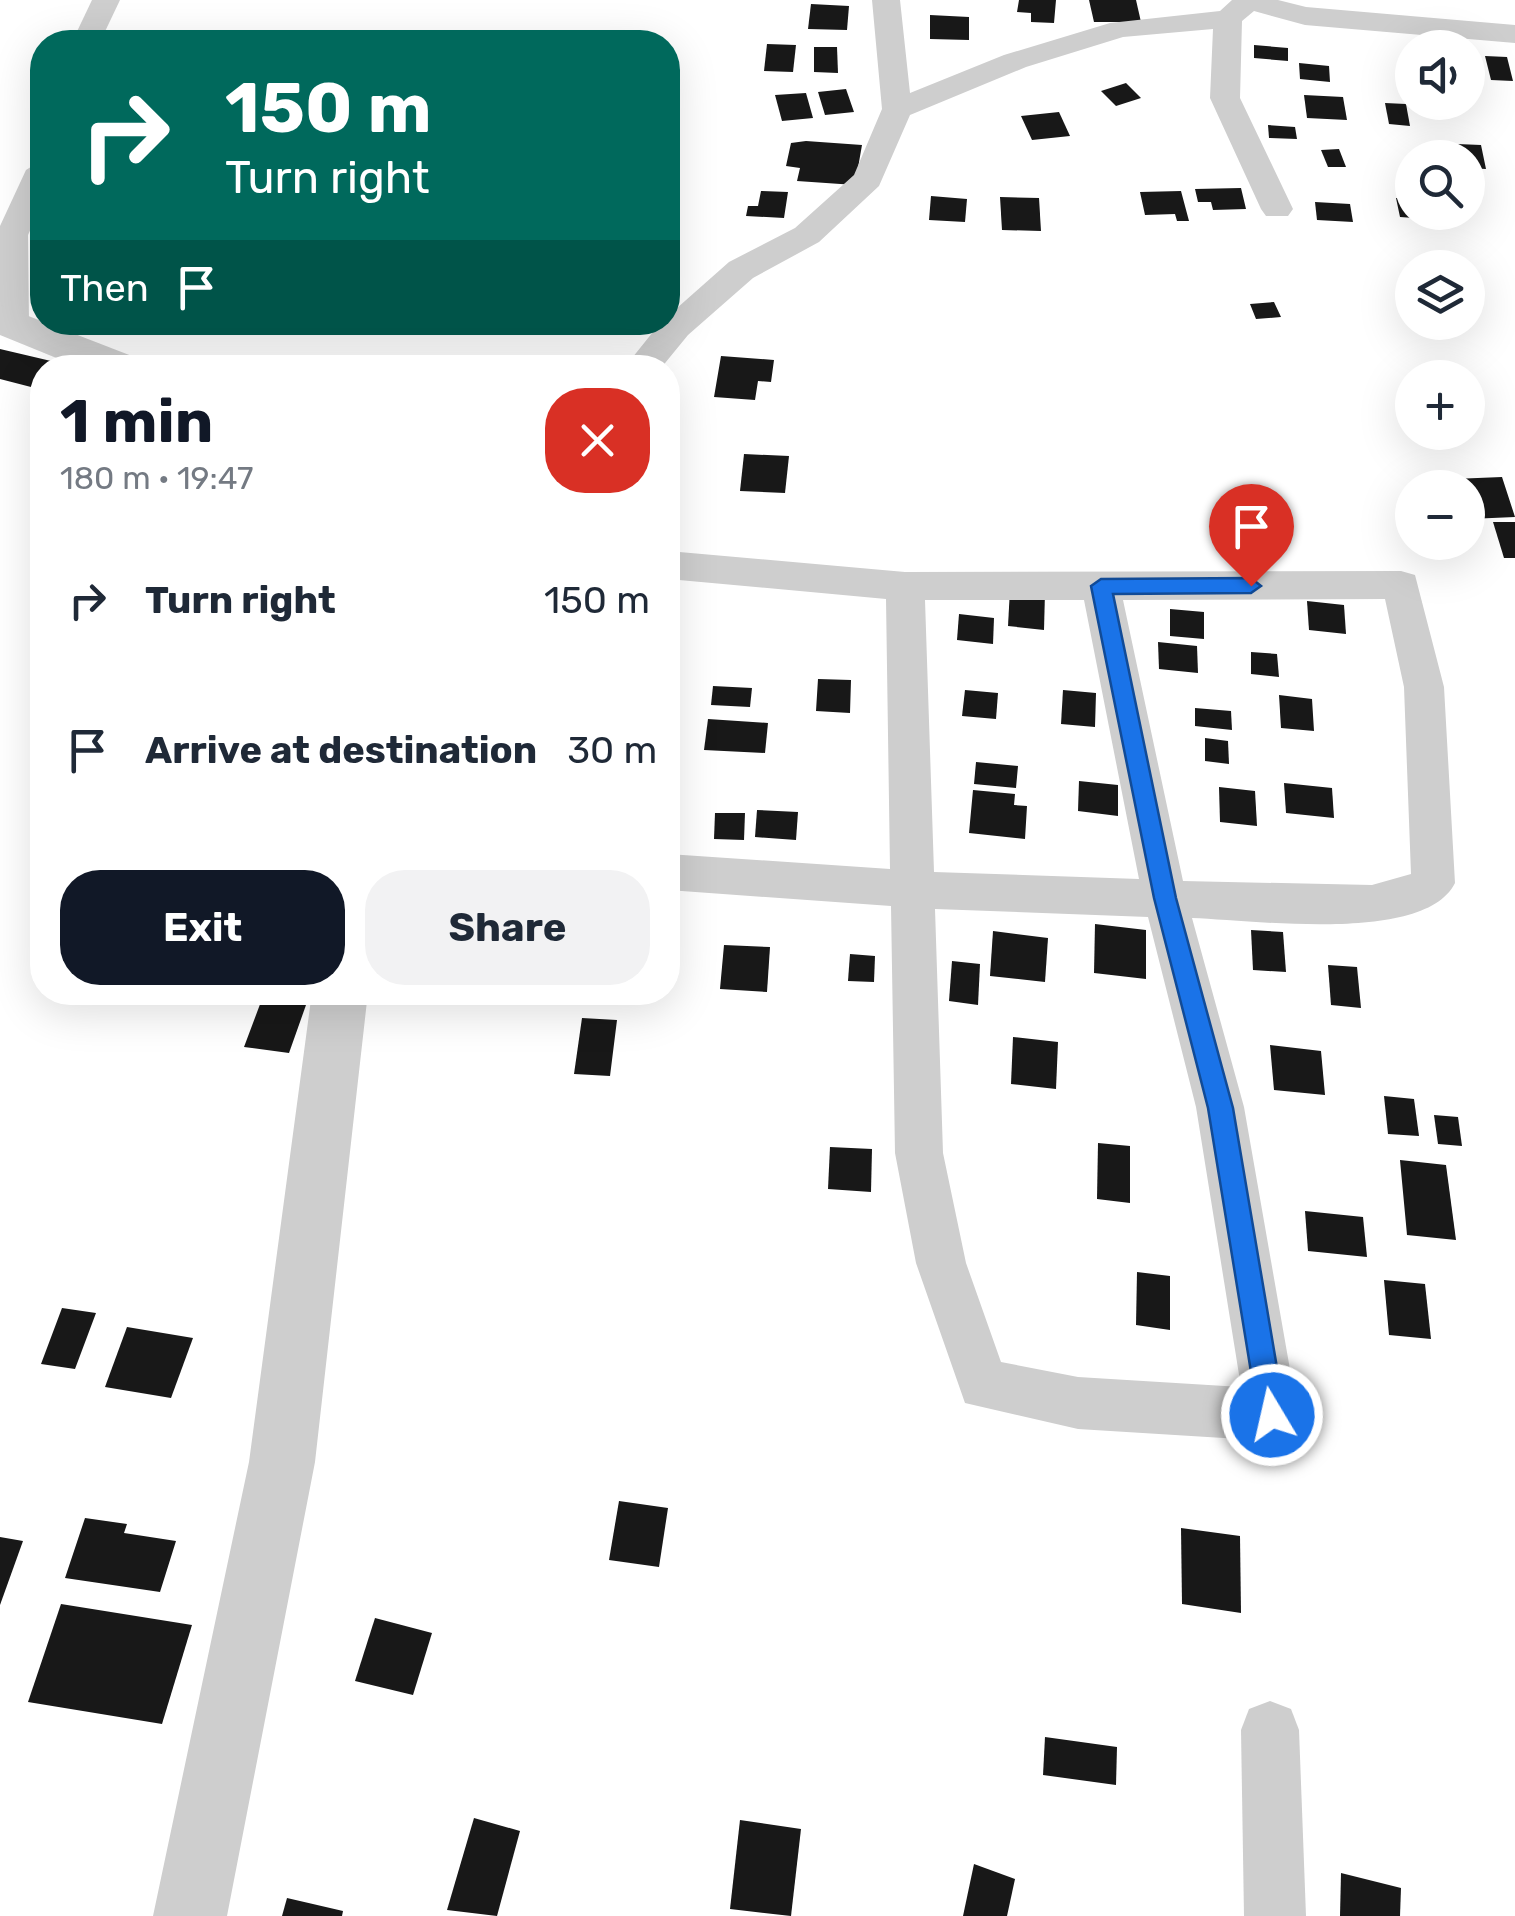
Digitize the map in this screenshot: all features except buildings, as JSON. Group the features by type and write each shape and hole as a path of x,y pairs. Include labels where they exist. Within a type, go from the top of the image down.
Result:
{"street":[{"path":"92,30 106,0"},
{"path":"680,324 742,270 808,235 868,179 897,109 886,0"},
{"path":"897,109 1015,61 1120,29 1241,7 1515,34"},
{"path":"1241,7 1225,98 1277,209"},
{"path":"30,196 12,235 6,321 30,331"},
{"path":"41,335 90,355"},
{"path":"652,355 669,335"},
{"path":"680,566 905,586 1401,585 1424,687 1433,884 1408,898 1372,904 912,888 680,873"},
{"path":"905,586 918,1154 940,1263 984,1385 1078,1403 1272,1415 1220,1108 1165,898 1101,586"},
{"path":"190,1916 282,1462 338,1005"},
{"path":"1270,1730 1275,1916"}],"route":[{"path":"1251,586 1101,586 1165,898 1220,1108 1272,1415"}]}
